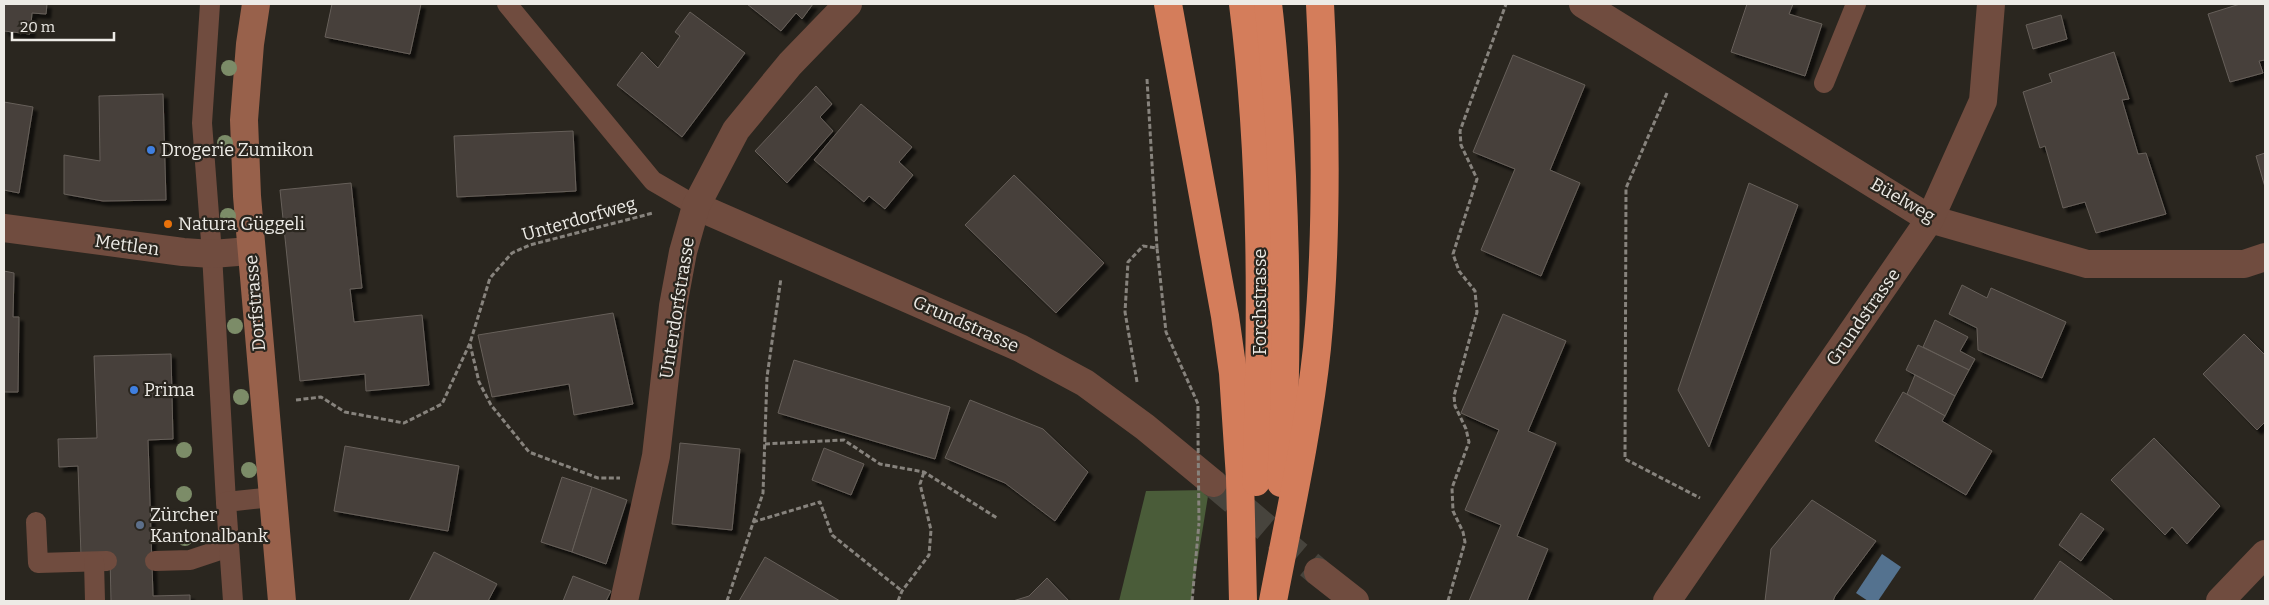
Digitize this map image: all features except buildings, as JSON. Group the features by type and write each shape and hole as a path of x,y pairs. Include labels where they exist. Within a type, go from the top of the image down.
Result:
{"highway":[{"path":"1168,4 1225,316 1233,373 1240,478 1244,601"},
{"name":"Forchstrasse","path":"1243,4 1256,145 1260,247 1260,372 1256,489 1244,601"},
{"name":"Forchstrasse","path":"1268,4 1280,143 1285,243 1283,449 1272,601"},
{"path":"1272,601 1310,408 1318,339 1323,265 1325,141 1320,4"}],"street":[{"name":"Dorfstrasse","path":"256,4 250,44 244,120 250,251 282,601"},
{"name":"Unterdorfstrasse","path":"624,601 656,456 673,306 683,252 696,206 736,130 790,64 848,4"},
{"name":"Büelweg","path":"1583,4 1680,62 1930,219 2087,264 2244,264 2265,257"},
{"name":"Grundstrasse","path":"1667,601 1930,219 1983,101 1991,4"},
{"name":"Grundstrasse","path":"696,206 1020,348 1085,383 1145,427 1214,483"},
{"name":"Mettlen","path":"4,228 212,254 250,251"},
{"path":"2220,601 2265,554"},
{"path":"1318,572 1355,601"}],"lane":[{"path":"210,4 202,123 212,254 232,601"},
{"path":"507,4 653,181 696,206"},
{"path":"1824,83 1856,4"},
{"path":"226,502 273,497"},
{"path":"36,522 38,563 100,561 96,601"},
{"path":"156,561 190,560 229,547"}],"path":[{"path":"1448,601 1465,542 1463,532 1453,511 1452,488 1469,442 1466,429 1455,406 1454,396 1477,312 1475,291 1459,271 1453,254 1478,179 1461,145 1460,131 1506,4"},
{"path":"1680,62 1626,188 1625,459 1728,512"},
{"path":"1147,69 1157,248 1166,332 1198,404 1199,523 1192,601"},
{"name":"Unterdorfweg","path":"289,401 321,397 345,412 404,423 442,404 470,343 490,278 512,254 530,245 629,218 696,206"},
{"path":"727,601 763,493 767,377 785,245"},
{"path":"1145,427 1125,312 1128,262 1143,246 1157,248"},
{"path":"470,343 479,382 490,405 529,452 598,478 651,478"},
{"path":"765,444 844,440 880,464 924,472 997,518"},
{"path":"898,601 902,591 929,555 931,530 920,484 924,472"},
{"path":"753,522 820,502 832,536 902,591"}],"green space":[{"path":"1209,490 1191,601 1119,601 1146,491"}],"water":[{"path":"1882,554 1901,567 1878,601 1868,601 1856,593"}],"tunnel":[{"path":"1213,483 1318,572"}],"place":[{"name":"Drogerie Zumikon","path":"151,150"},
{"name":"Natura Güggeli","path":"168,224"},
{"name":"Prima","path":"134,390"},
{"name":"Zürcher Kantonalbank","path":"140,525"}]}
